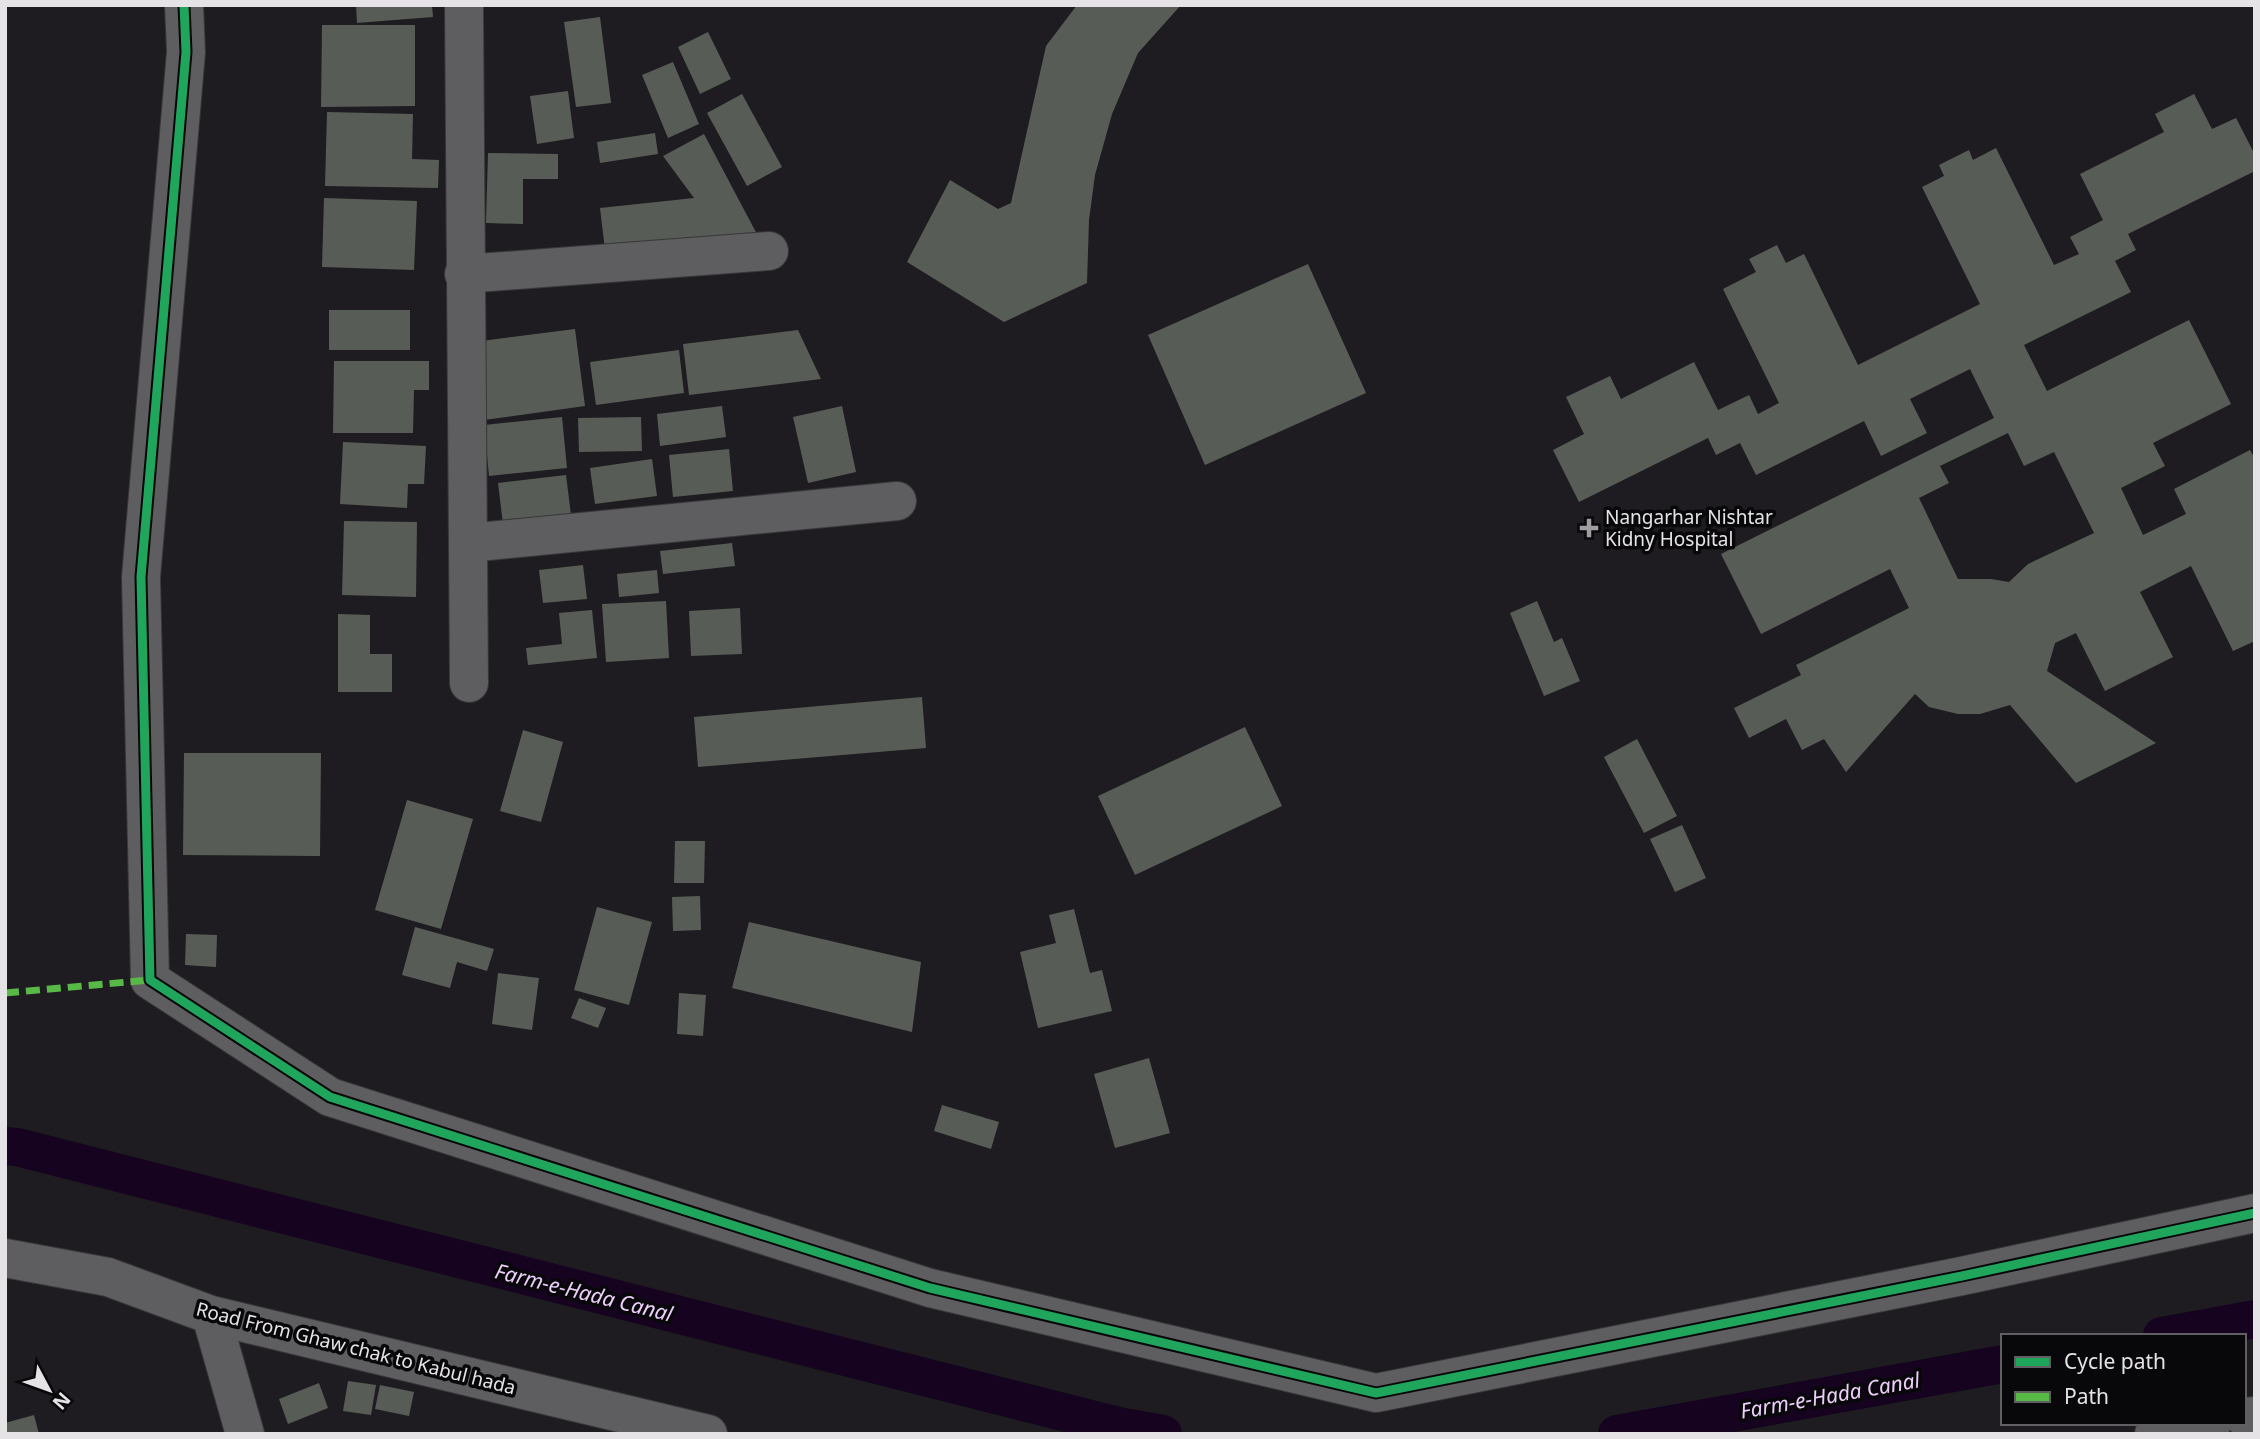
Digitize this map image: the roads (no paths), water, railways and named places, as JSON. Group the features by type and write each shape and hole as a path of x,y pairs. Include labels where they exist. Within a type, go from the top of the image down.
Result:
{"street":[{"path":"184,5 186,52 141,576 150,980 330,1097 930,1288 1376,1394 1962,1276 2255,1213"},
{"path":"464,5 469,682"},
{"path":"464,274 769,251"},
{"path":"468,543 897,501"},
{"name":"Road From Ghaw chak to Kabul hada","path":"5,1258 108,1277 211,1315 708,1434"},
{"path":"211,1315 245,1434"},
{"path":"2154,1434 2201,1425"}],"waterway":[{"name":"Farm-e-Hada Canal","path":"5,1146 1118,1426 1163,1434"},
{"name":"Farm-e-Hada Canal","path":"2173,1334 2255,1319"},
{"name":"Farm-e-Hada Canal","path":"1617,1434 2001,1364"}],"place":[{"name":"Nangarhar Nishtar Kidny Hospital","path":"1589,528"}]}
